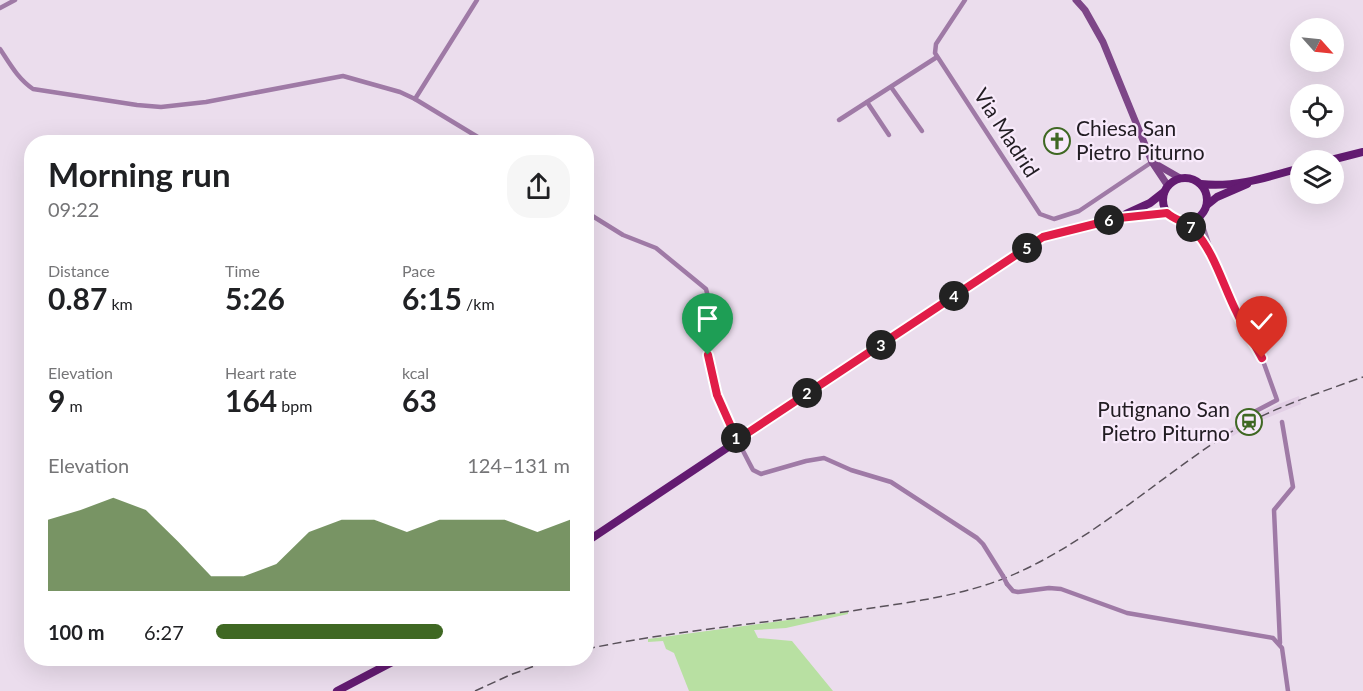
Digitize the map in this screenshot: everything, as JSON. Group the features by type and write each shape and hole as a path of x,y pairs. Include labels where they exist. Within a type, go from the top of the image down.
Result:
{"main road":[{"path":"1344,157 1363,152"},
{"path":"1119,218 1150,203 1180,178 1188,177 1201,184 1224,185 1290,171"},
{"path":"1166,189 1163,199 1167,213 1172,218 1186,222 1200,217 1207,205 1217,197 1260,179"},
{"path":"1201,184 1208,197 1207,205"},
{"path":"594,537 1043,237 1119,218 1167,213"},
{"path":"337,691 385,666"}],"street":[{"path":"0,8 15,0"},
{"path":"415,99 477,0"},
{"path":"839,120 937,57 934,49 936,44 966,0"},
{"path":"1076,0 1085,10 1103,42 1152,162 1166,189"},
{"path":"0,49 14,72 33,89 137,105 161,106 206,102 343,76 400,92 474,135"},
{"name":"Via Madrid","path":"937,57 1040,214 1054,219 1079,211 1152,162"},
{"path":"891,87 922,131"},
{"path":"867,102 889,135"},
{"path":"1152,162 1180,178"},
{"path":"594,217 623,236 656,248 706,289 708,296 706,334 711,373 717,395 753,470 761,474 824,458 850,470 891,482 977,538 1013,591 1021,593 1049,588 1061,589 1127,613 1261,636 1279,643"},
{"path":"1200,217 1213,259 1237,315 1262,358 1277,400 1250,416"},
{"path":"1186,222 1196,232 1213,259"},
{"path":"1282,422 1293,487 1274,510 1279,643 1288,691"}],"shaded area":[{"path":"1299,396 1301,404 1255,423 1231,437 1227,430 1281,403"}],"green space":[{"path":"848,612 848,614 786,628 754,630 758,638 792,641 833,691 689,691 674,653 666,649 663,641 648,642 648,639"}],"railway":[{"path":"594,648 685,632 911,602 991,583 1010,576 1064,548 1218,440 1253,420 1363,377"},
{"path":"475,691 534,666"}],"place":[{"name":"Chiesa San Pietro Piturno","path":"1057,141"},
{"name":"Putignano San Pietro Piturno","path":"1249,422"}],"route":[{"path":"708,355 717,395 737,440 1043,237 1119,218 1167,213 1172,218 1186,222 1196,232 1213,259 1237,315 1262,358"}]}
